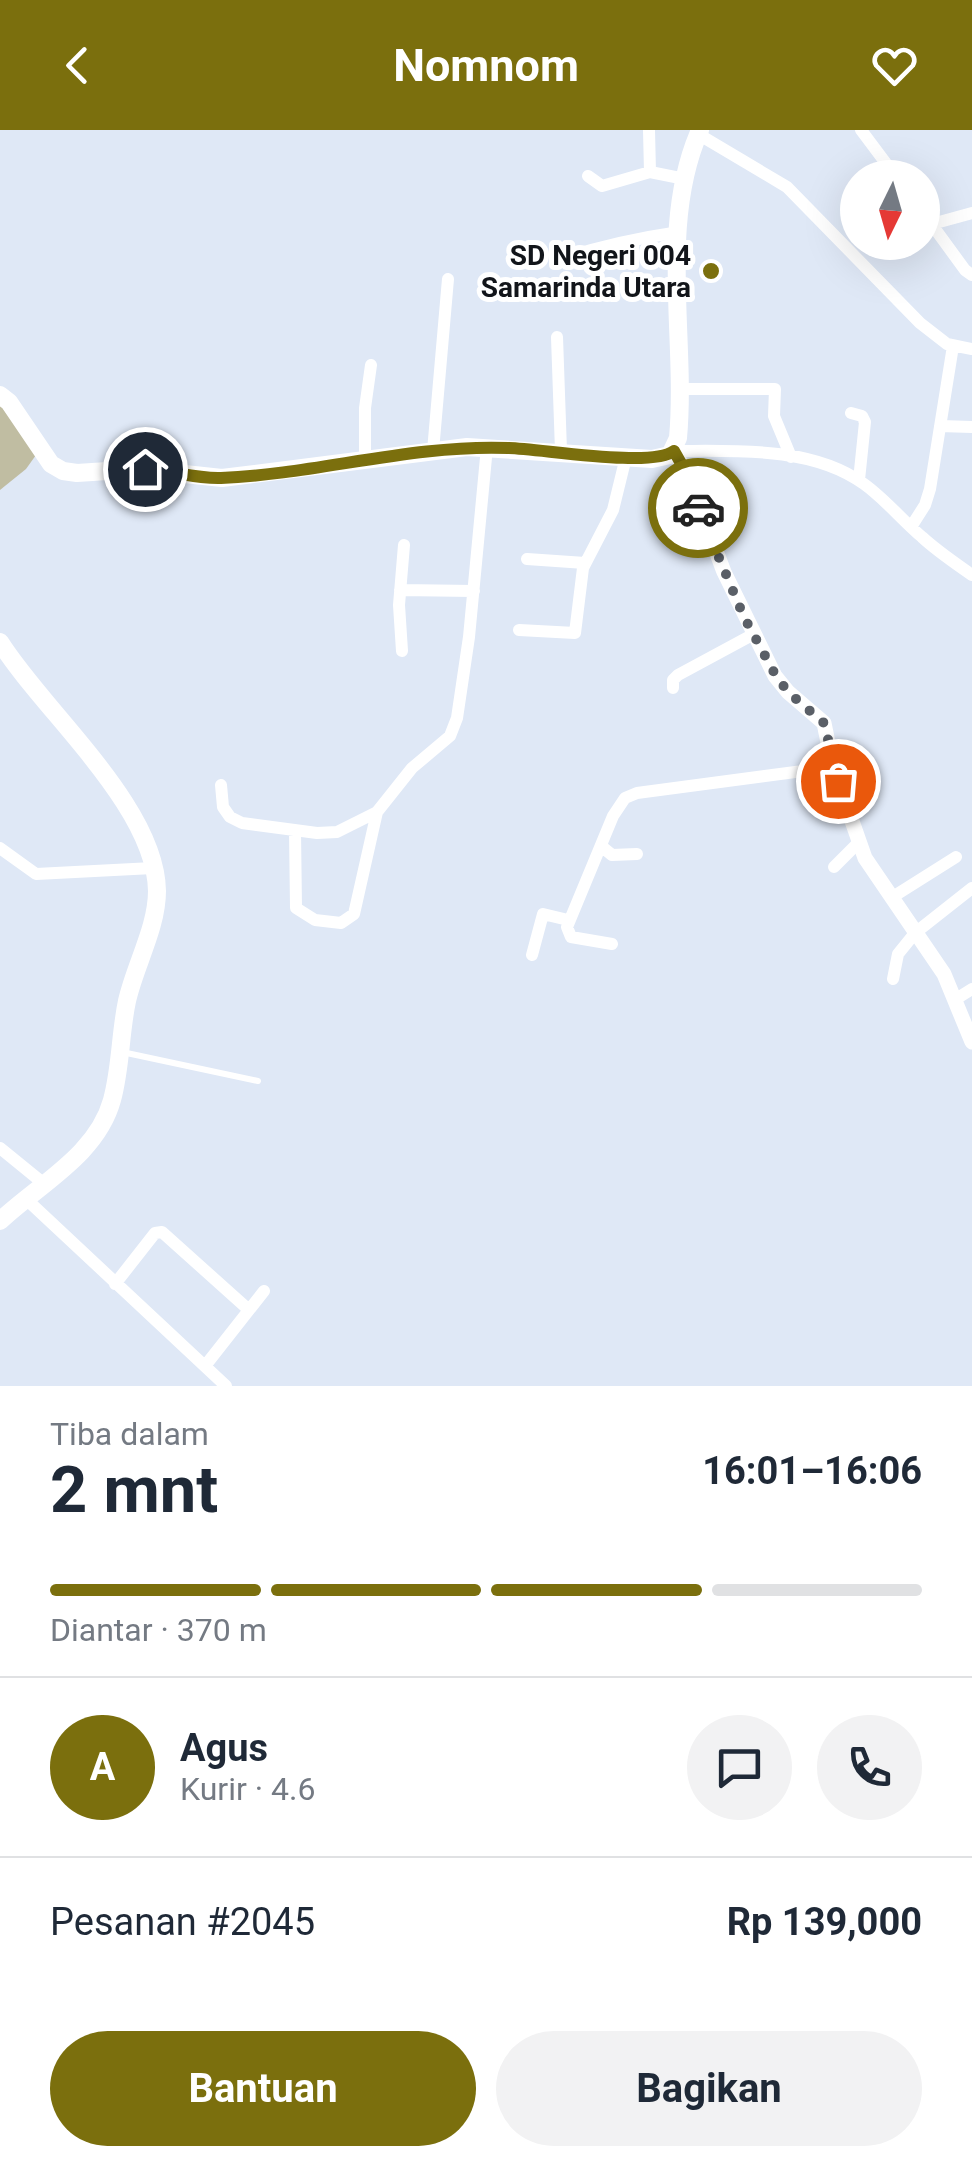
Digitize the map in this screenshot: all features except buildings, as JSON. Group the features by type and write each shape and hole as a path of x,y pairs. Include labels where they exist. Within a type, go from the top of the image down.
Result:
{"main road":[{"path":"0,395 9,402 51,464 69,472 145,469 222,478 433,450 487,447 659,458 674,451 678,438 680,232 685,179 699,132"},
{"path":"0,642 98,764 139,832 154,868 156,906 127,1000 111,1104 101,1126 87,1146 0,1221"}],"street":[{"path":"649,130 650,172"},
{"path":"861,130 884,160"},
{"path":"699,132 787,187 906,311 953,346 972,348"},
{"path":"588,176 602,186 650,172 685,179"},
{"path":"940,222 972,213"},
{"path":"564,258 605,249 614,242 680,232"},
{"path":"940,235 972,275"},
{"path":"433,450 448,279"},
{"path":"558,337 561,451"},
{"path":"911,526 927,500 953,346"},
{"path":"364,460 371,365"},
{"path":"680,389 775,388 773,414 791,457"},
{"path":"851,413 862,416 865,422 859,480"},
{"path":"940,426 972,428"},
{"path":"221,785 223,808 232,819 295,831 334,833 377,812 412,768 452,732 464,676 487,447"},
{"path":"674,451 747,452 835,468 859,480 972,574"},
{"path":"674,451 754,634 784,687 822,720 859,842 956,999 972,1042"},
{"path":"519,630 575,632 585,564 615,503 626,458"},
{"path":"402,651 400,590 404,545"},
{"path":"527,559 585,564"},
{"path":"400,590 474,591"},
{"path":"673,688 678,675 754,634"},
{"path":"612,944 571,937 566,930 600,846 620,804 630,794 833,766"},
{"path":"295,831 296,908 315,920 341,923 354,914 377,812"},
{"path":"834,867 859,842"},
{"path":"600,846 615,856 637,854"},
{"path":"0,848 36,874 154,868"},
{"path":"891,898 956,857"},
{"path":"893,980 898,954 915,933 972,888"},
{"path":"532,955 543,914 568,920"},
{"path":"956,999 972,989"},
{"path":"0,1148 43,1183"},
{"path":"25,1198 226,1386"},
{"path":"115,1284 156,1233 162,1232 250,1310"},
{"path":"205,1366 264,1291"}],"lane":[{"path":"120,1052 258,1081"}],"shaded area":[{"path":"0,404 36,455 26,469 0,490"}],"way so far":[{"path":"698,508 744,617 776,676 788,692 824,723 838,781"}],"place":[{"name":"SD Negeri 004 Samarinda Utara","path":"711,271"}],"route":[{"path":"145,469 216,478 461,447 642,459 659,458 674,451 687,474 698,508"}]}
